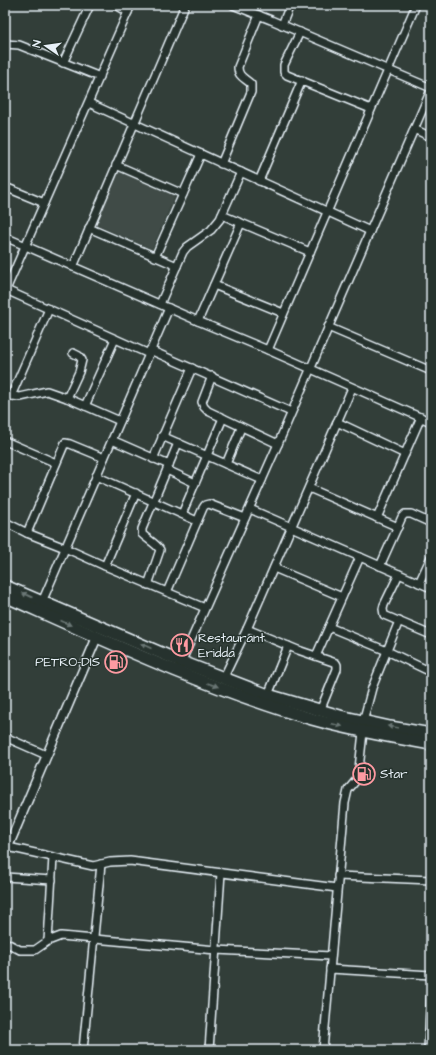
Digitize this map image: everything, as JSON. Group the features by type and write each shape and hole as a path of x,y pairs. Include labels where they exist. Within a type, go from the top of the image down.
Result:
{"highway":[{"path":"5,586 179,667 264,704 313,719 363,727 431,734"},
{"path":"5,596 97,637 179,667 223,678 363,727 431,744"}],"street":[{"path":"63,63 90,5"},
{"path":"116,5 129,8 89,103 5,291 49,309 114,339 212,376 291,412"},
{"path":"73,267 185,5"},
{"path":"179,667 250,509 431,89 300,32 233,5"},
{"path":"282,25 290,5"},
{"path":"268,350 416,5"},
{"path":"222,164 252,92 251,84 241,77 238,72 238,67 259,15"},
{"path":"300,32 284,65 287,75 371,109"},
{"path":"5,44 19,45 100,77"},
{"path":"259,181 302,80"},
{"path":"89,103 370,231"},
{"path":"414,129 431,137"},
{"path":"155,257 201,154"},
{"path":"116,165 183,194"},
{"path":"160,304 187,247 216,225 241,172"},
{"path":"5,187 44,203"},
{"path":"222,215 310,252"},
{"path":"198,321 241,223"},
{"path":"89,228 177,266"},
{"path":"5,237 431,422"},
{"path":"214,285 283,313"},
{"path":"42,602 169,308"},
{"path":"49,309 8,396 20,397 47,391 120,421"},
{"path":"328,327 431,371"},
{"path":"85,406 114,339"},
{"path":"67,398 79,372 82,360 79,356 73,353"},
{"path":"153,458 192,368"},
{"path":"212,376 202,402 204,407 208,411 241,428 278,444"},
{"path":"223,678 248,629 352,388"},
{"path":"182,514 223,418"},
{"path":"377,518 421,418"},
{"path":"337,422 405,454"},
{"path":"226,464 241,428"},
{"path":"162,436 262,480"},
{"path":"112,440 153,458 195,483"},
{"path":"5,441 56,463"},
{"path":"26,532 63,446 67,443 104,458"},
{"path":"148,584 160,550 157,545 148,540 142,534 142,529 178,443"},
{"path":"96,476 197,521"},
{"path":"309,488 398,527"},
{"path":"104,566 136,493"},
{"path":"167,592 202,508 205,505 209,504 245,518"},
{"path":"250,509 431,588"},
{"path":"380,566 402,516 407,513 431,522"},
{"path":"5,522 104,566 206,608"},
{"path":"316,656 360,557"},
{"path":"419,583 431,557"},
{"path":"274,568 342,597"},
{"path":"399,574 383,610 384,615 431,635"},
{"path":"323,1050 346,796 348,790 358,778 363,727 370,693 399,622"},
{"path":"329,627 387,651 431,672"},
{"path":"248,629 288,646 333,662 337,665 320,711"},
{"path":"97,637 6,850 53,857 93,866 115,861 130,861 337,888"},
{"path":"268,695 288,646"},
{"path":"5,738 46,755"},
{"path":"48,941 53,857"},
{"path":"83,1050 101,864"},
{"path":"209,1050 221,873"},
{"path":"338,876 431,880"},
{"path":"5,877 52,880"},
{"path":"5,942 20,950 35,950 48,941 61,936 216,950 331,956"},
{"path":"330,969 431,975"},
{"path":"428,1050 431,989"}],"shaded area":[{"path":"115,168 176,194 152,249 92,223"}],"place":[{"name":"Restaurant Eridda","path":"182,645"},
{"name":"PETRO-DIS","path":"116,662"},
{"name":"Star","path":"364,774"}]}
